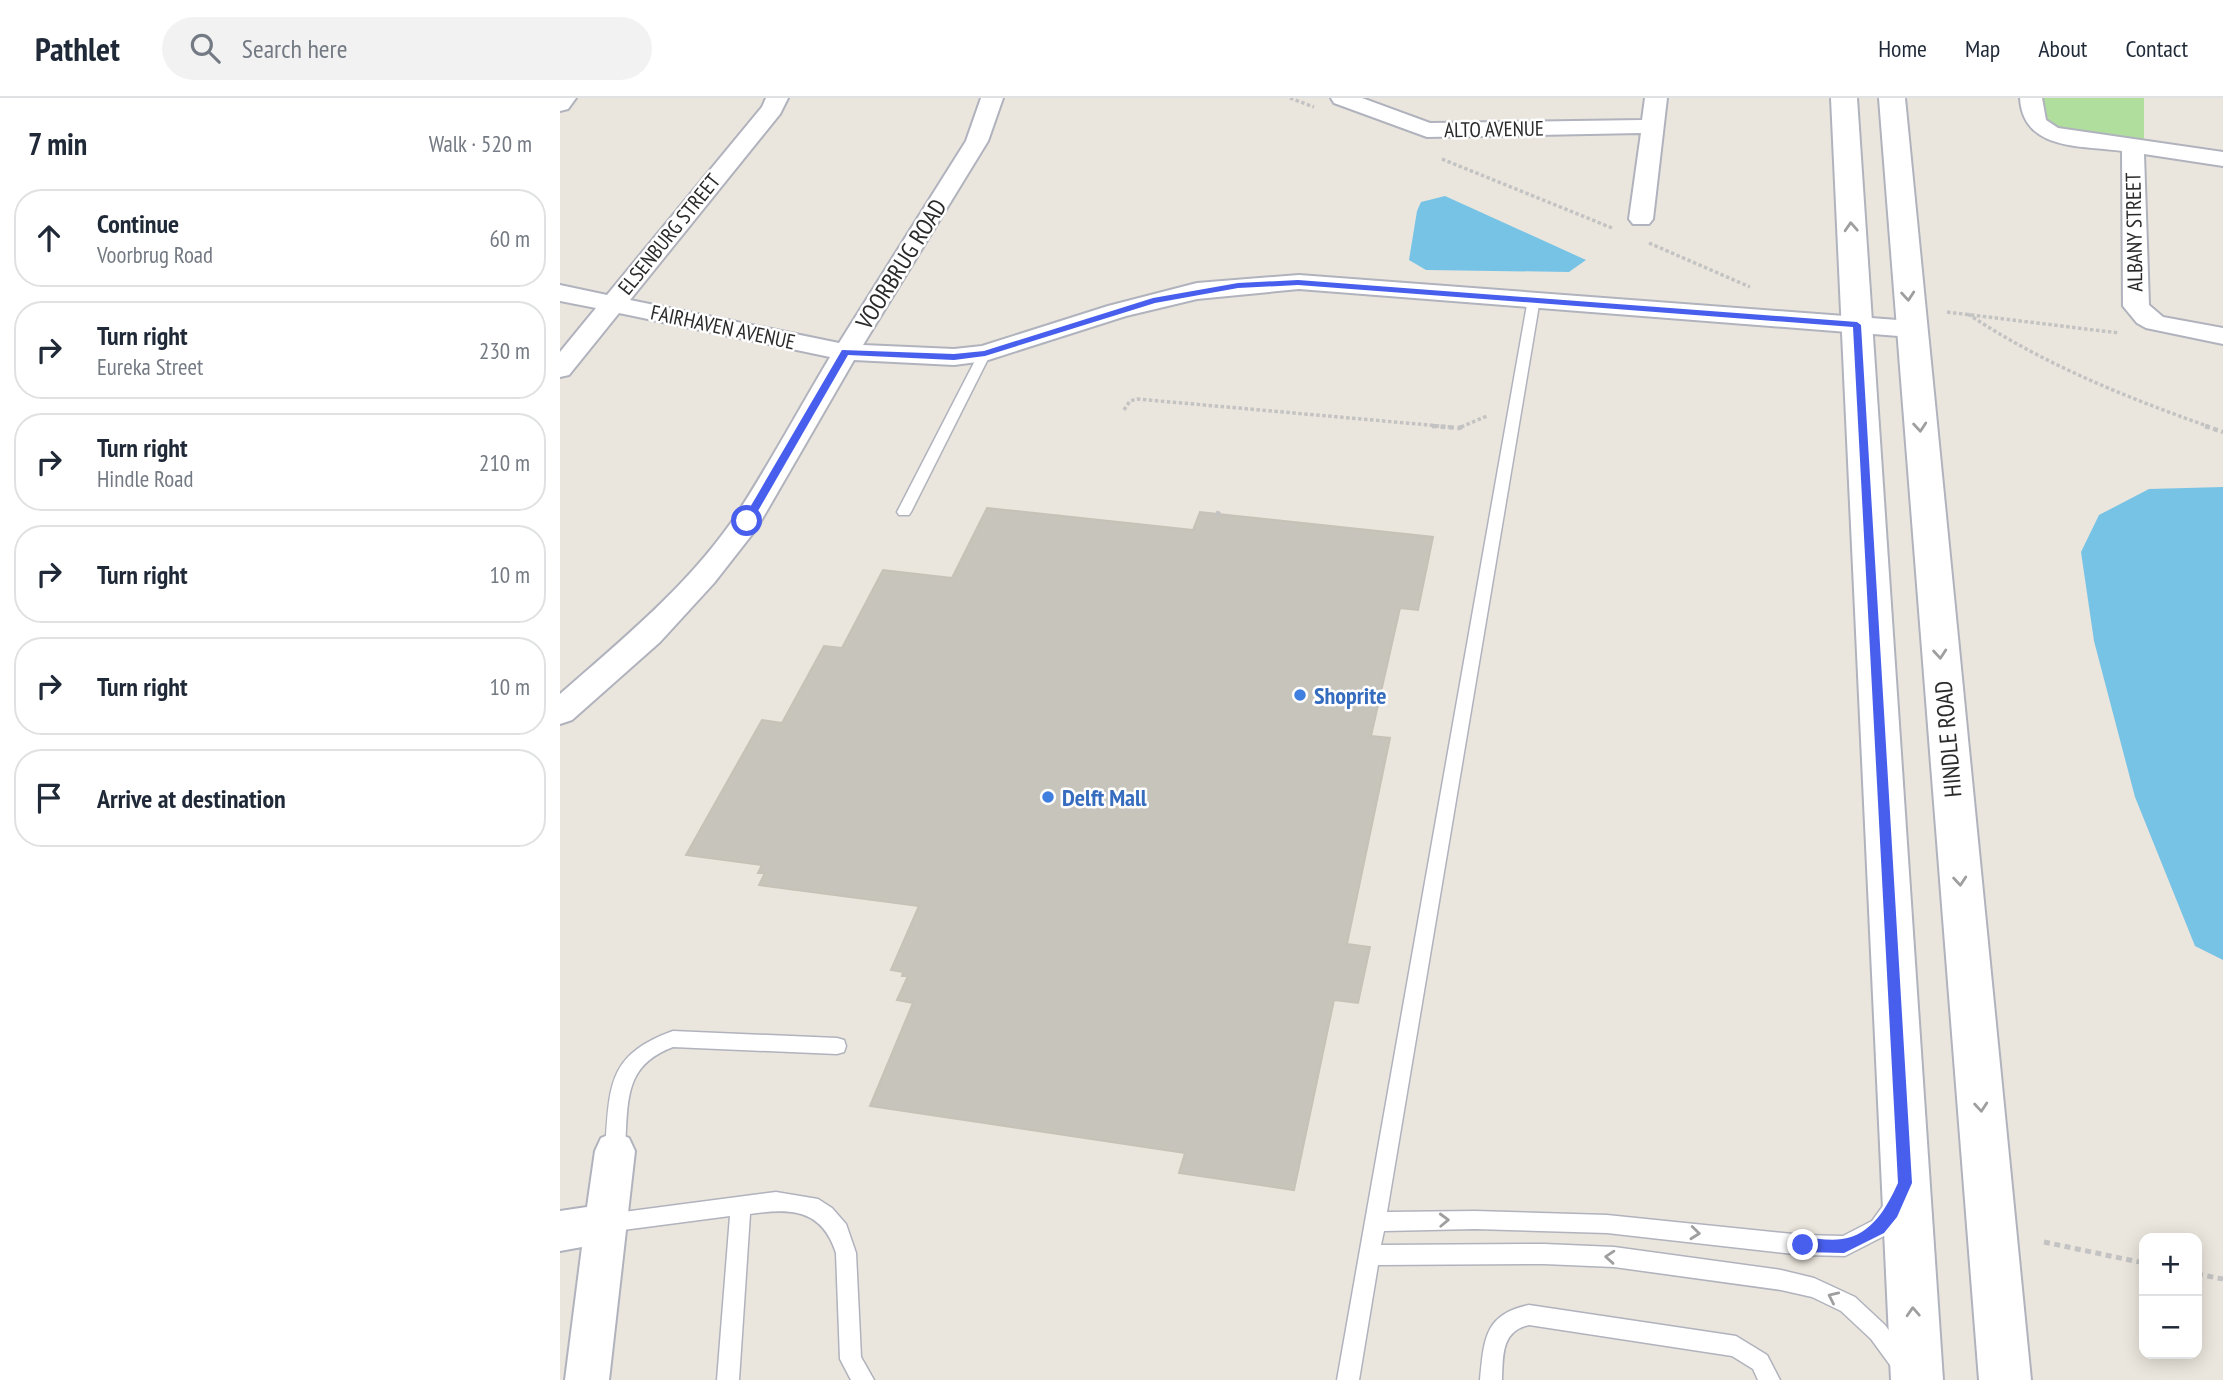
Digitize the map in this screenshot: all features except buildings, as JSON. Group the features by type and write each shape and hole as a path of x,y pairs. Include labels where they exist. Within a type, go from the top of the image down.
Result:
{"main road":[{"path":"1844,98 1915,1380"},
{"name":"HINDLE ROAD","path":"1892,98 1925,320 2006,1380"}],"street":[{"path":"560,104 565,98"},
{"name":"ELSENBURG STREET","path":"560,369 772,109 777,98"},
{"name":"VOORBRUG ROAD","path":"560,712 649,634 687,595 734,539 977,141 992,98"},
{"name":"ALTO AVENUE","path":"1342,98 1426,130 1652,126"},
{"path":"1642,230 1656,98"},
{"path":"2031,98 2032,119 2045,131 2060,136 2223,159"},
{"name":"ALBANY STREET","path":"2133,146 2136,306 2146,318 2155,323 2223,336"},
{"name":"FAIRHAVEN AVENUE","path":"560,293 846,352 954,357 985,353 1153,300 1238,285 1298,282 1857,325 1925,320"},
{"path":"587,1380 615,1151"},
{"path":"560,1231 607,1223"}],"lane":[{"path":"1348,1380 1534,299"},
{"path":"904,512 985,353"},
{"path":"615,1151 623,1080 629,1066 647,1048 673,1039 837,1046"},
{"path":"1376,1222 1475,1220 1608,1224 1803,1245 1844,1246 1879,1228 1892,1212 1905,1183"},
{"path":"607,1223 776,1201 811,1206 825,1214 839,1231 846,1253 851,1359 863,1380"},
{"path":"727,1380 741,1206"},
{"path":"1370,1255 1544,1254 1614,1257 1781,1280 1814,1288 1848,1304 1878,1332 1915,1380"},
{"path":"1491,1380 1499,1330 1507,1321 1529,1315 1737,1346 1760,1362 1769,1380"}],"path":[{"path":"1290,98 1324,111"},
{"path":"1431,155 1612,228"},
{"path":"1642,230 1751,287"},
{"path":"1968,314 1997,335 2113,394 2223,432"},
{"path":"1925,320 1968,314 2125,334"},
{"path":"1124,411 1130,401 1138,399 1459,428 1485,418 1492,412"},
{"path":"1217,516 1220,508"},
{"path":"2044,1242 2139,1262"},
{"path":"2202,1275 2223,1279"}],"green space":[{"path":"2041,98 2144,98 2144,143 2060,131 2044,124"}],"water":[{"path":"1445,196 1586,260 1569,272 1426,270 1409,260 1417,211 1421,202"},
{"path":"2223,487 2223,960 2195,946 2135,797 2094,641 2081,552 2099,515 2149,489"}],"place":[{"name":"Shoprite","path":"1300,695"},
{"name":"Delft Mall","path":"1048,797"}],"route":[{"path":"747,521 846,352 954,357 985,353 1153,300 1238,285 1298,282 1857,325 1905,1183 1892,1212 1879,1228 1844,1246 1803,1245"}]}
